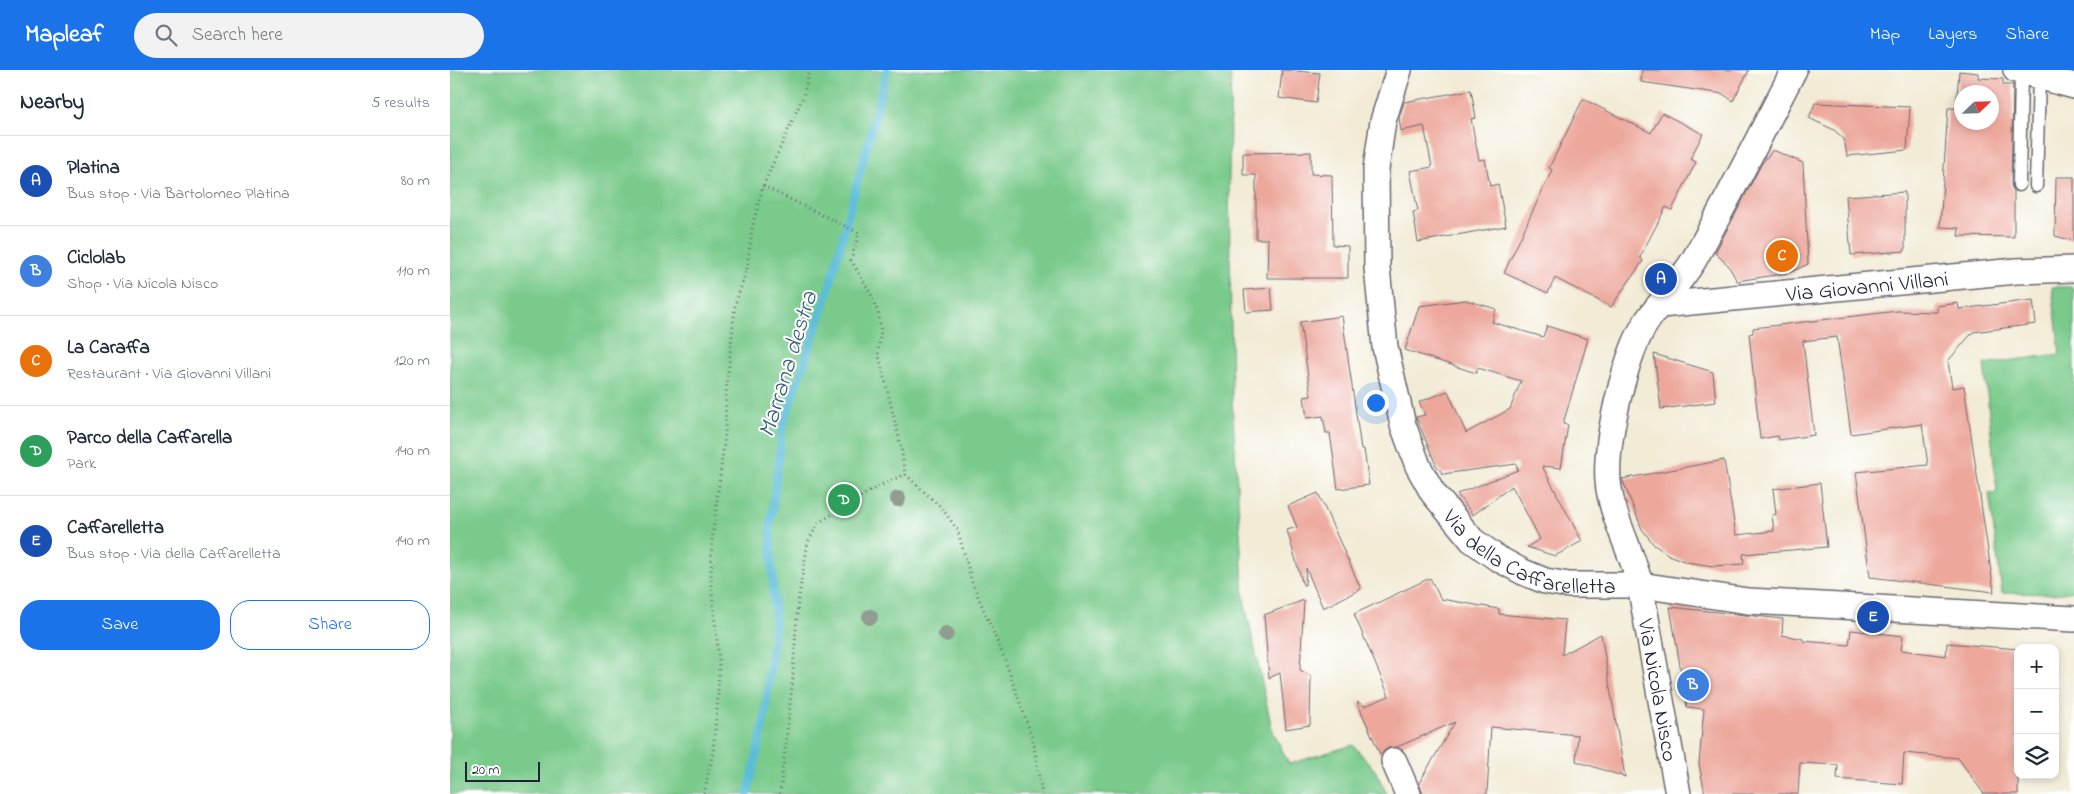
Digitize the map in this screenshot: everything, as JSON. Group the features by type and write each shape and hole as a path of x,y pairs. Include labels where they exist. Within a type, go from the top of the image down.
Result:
{"street":[{"name":"Via della Caffarelletta","path":"1399,70 1383,121 1376,170 1376,258 1379,305 1388,368 1403,425 1418,466 1433,493 1466,534 1484,550 1511,566 1539,579 1569,585 1640,585 1748,601 2074,619"},
{"name":"Via Nicola Nisco","path":"1678,794 1640,585 1635,563 1612,502 1608,471 1614,422 1630,362 1642,330 1695,259 1794,70"},
{"path":"2025,73 2074,86"},
{"name":"Via Giovanni Villani","path":"1660,305 2016,271 2074,269"},
{"path":"1394,761 1408,794"}],"lane":[{"path":"2019,185 2025,73"},
{"path":"2025,73 2036,186"}],"path":[{"path":"704,794 713,751 718,698 719,659 711,584 712,541 725,435 734,306 747,269 752,228 762,186 803,97 810,70"},
{"path":"762,186 859,233 851,260 871,294 878,313 881,331 878,352 901,446 905,474 942,508 958,531 972,582 1005,660 1033,740 1042,794"},
{"path":"780,794 792,687 798,601 808,542 818,523 877,486 905,474"}],"green space":[{"path":"450,70 1231,70 1229,176 1232,400 1244,599 1272,729 1289,764 1353,745 1375,770 1387,794 450,794"},
{"path":"2052,287 2074,287 2074,591 2055,594 2002,593 1989,493 1997,492 1984,364 2060,354"}],"building":[{"path":"1282,70 1320,73 1316,103 1279,98"},
{"path":"1642,70 1749,70 1733,101 1723,94 1641,82"},
{"path":"1959,71 1978,73 1978,78 2003,79 2003,85 2013,85 2011,185 2014,192 2014,237 1958,236 1959,228 1940,227 1948,108 1954,108 1954,130 1999,130 1999,85 1958,85"},
{"path":"1471,90 1476,118 1471,119 1479,160 1485,159 1490,186 1498,184 1506,226 1418,242 1413,212 1418,211 1410,171 1432,167 1424,126 1401,131 1399,118 1404,102"},
{"path":"1583,99 1651,133 1662,113 1703,134 1690,159 1696,162 1672,210 1666,207 1640,257 1643,261 1611,307 1555,278 1548,293 1504,273 1552,170 1549,168"},
{"path":"1815,103 1910,107 1907,150 1847,156 1844,139 1834,130 1809,118"},
{"path":"1773,150 1803,163 1808,264 1789,273 1737,281 1728,265 1715,253 1762,163"},
{"path":"1311,152 1311,174 1332,175 1333,245 1348,246 1348,278 1267,278 1268,239 1256,239 1256,175 1243,175 1243,153"},
{"path":"2056,177 2074,177 2074,241 2055,236"},
{"path":"1905,192 1905,251 1851,255 1846,196"},
{"path":"1271,288 1273,310 1246,312 1244,290"},
{"path":"1466,300 1496,309 1492,322 1543,337 1547,326 1588,339 1563,424 1568,425 1561,468 1542,466 1582,541 1555,556 1527,547 1540,539 1512,486 1473,515 1457,494 1518,470 1516,464 1443,474 1436,465 1416,417 1425,415 1419,402 1448,391 1466,433 1510,409 1521,381 1478,368 1476,373 1405,350 1419,306"},
{"path":"2033,300 2036,324 1973,332 1948,361 1952,388 1964,386 1994,592 1870,577 1856,472 1928,465 1922,424 1851,434 1837,337 1803,341 1814,435 1779,440 1778,436 1760,439 1749,334 1753,333 1753,328 1872,314 1898,311 1937,312 1937,306 1958,303 1959,309"},
{"path":"1342,316 1361,449 1364,449 1369,485 1338,489 1330,433 1326,433 1323,416 1307,418 1304,397 1311,396 1300,322"},
{"path":"1654,354 1713,372 1716,402 1661,409"},
{"path":"1724,460 1736,535 1774,531 1772,515 1776,514 1773,489 1820,483 1827,547 1743,554 1744,564 1713,566 1686,562 1669,555 1654,545 1642,529 1622,479"},
{"path":"1318,493 1361,589 1323,608 1306,568 1305,585 1303,585 1287,530 1297,527 1288,506"},
{"path":"1430,578 1441,599 1499,609 1499,614 1565,620 1562,655 1601,634 1625,777 1576,761 1578,735 1491,727 1487,794 1423,794 1419,783 1455,722 1397,747 1388,748 1380,754 1357,702 1365,706 1389,696 1354,614"},
{"path":"1304,600 1300,670 1311,676 1310,725 1286,729 1280,673 1269,678 1264,615"},
{"path":"1670,607 1783,619 1782,635 1803,639 1803,641 1849,645 1851,630 1903,636 1901,650 1946,656 1947,643 2014,649 2014,779 2018,779 2018,794 1984,794 1958,758 1904,753 1902,784 1837,779 1838,765 1800,763 1798,794 1705,794 1699,764 1704,709 1687,707"}],"waterway":[{"name":"Marrana destra","path":"748,794 765,717 775,622 770,527 783,425 826,300 887,70"}],"place":[{"name":"La Caraffa","path":"1782,256"},
{"name":"Platina","path":"1661,279"},
{"name":"Parco della Caffarella","path":"844,500"},
{"name":"Caffarelletta","path":"1873,617"},
{"name":"Ciclolab","path":"1693,685"}]}
